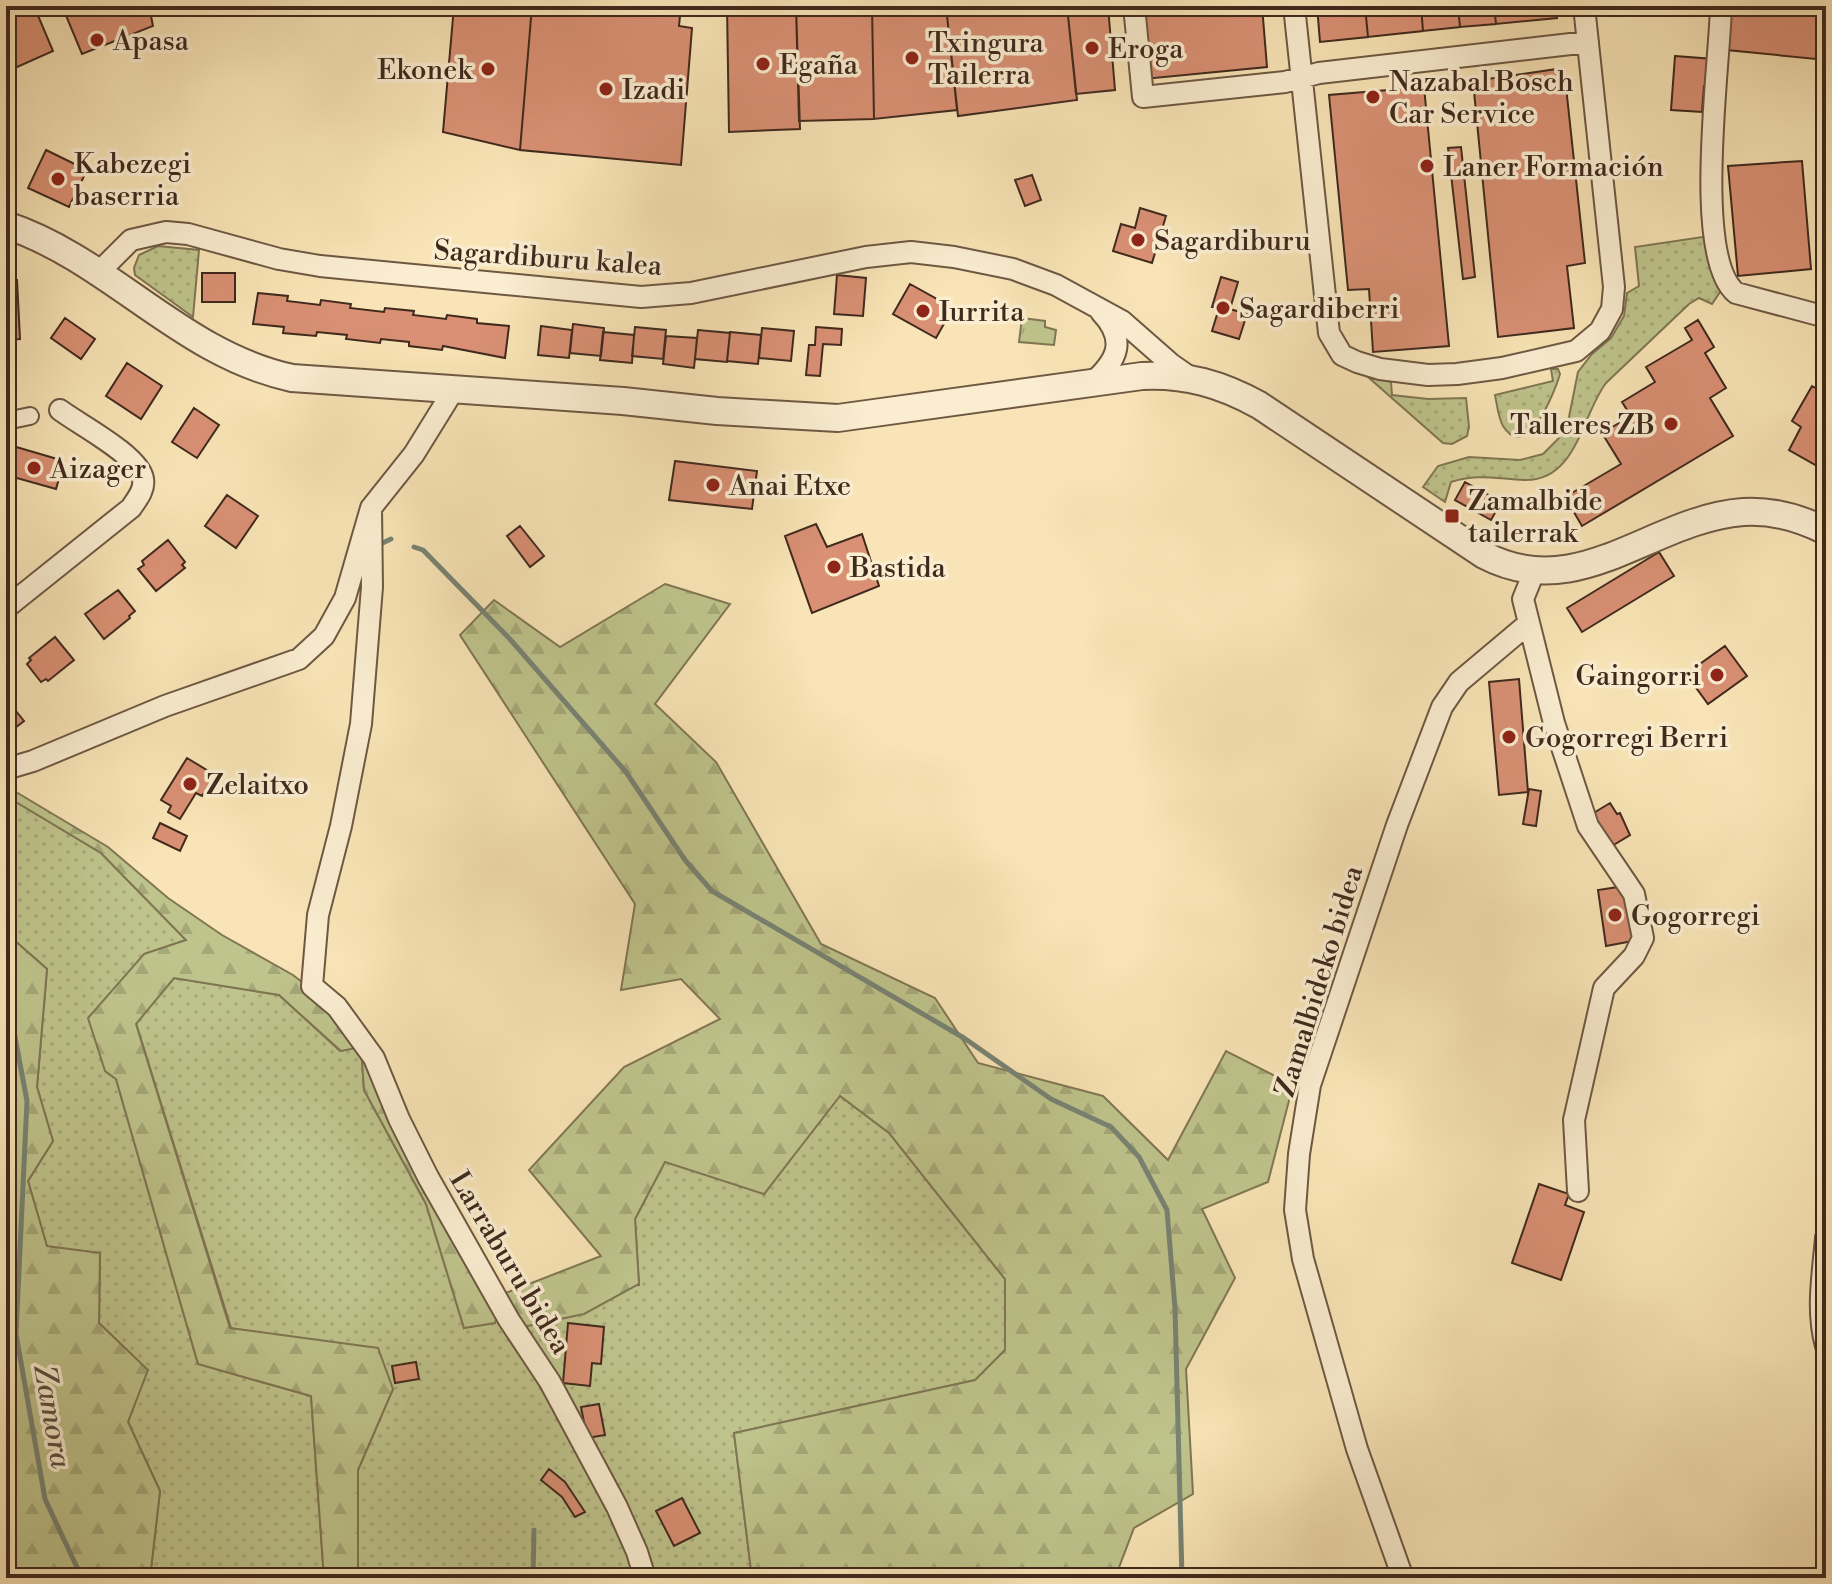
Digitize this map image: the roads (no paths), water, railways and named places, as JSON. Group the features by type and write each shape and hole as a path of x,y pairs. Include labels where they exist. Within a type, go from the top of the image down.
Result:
{"street":[{"path":"1134,6 1143,97 1588,42"},
{"path":"1294,6 1329,333 1342,355 1357,362 1380,369 1428,375 1502,368 1576,351 1600,331 1612,309 1614,287 1609,230 1584,6"},
{"path":"1721,6 1710,161 1715,233 1723,276 1736,293 1826,317"},
{"path":"6,225 44,239 203,344 263,372 292,378 838,418 1142,376 1191,378 1220,385 1259,405 1484,555 1517,569 1534,572 1577,567 1726,514 1778,514 1826,531"},
{"name":"Sagardiburu kalea","path":"98,273 131,240 166,232 188,234 266,256 320,266 641,297 691,293 866,257 911,252 1013,269 1056,285 1095,306 1109,321 1191,378"},
{"path":"1092,383 1111,364 1122,330"},
{"name":"Sagardiburu kalea","path":"1122,330 1127,360 1142,376"},
{"path":"6,769 165,706 299,659 324,636 345,598 371,508 414,454 453,391"},
{"path":"6,608 131,508 141,494 144,482 140,468 60,410"},
{"path":"6,421 30,416"},
{"name":"Larraburu bidea","path":"371,508 372,587 361,724 341,826 318,915 312,986 337,1007 374,1058 399,1119 428,1177 509,1320 550,1382 617,1507 645,1578"},
{"path":"1534,572 1523,599 1570,777 1588,826 1634,894 1643,938 1634,956 1604,988 1574,1120 1578,1191"},
{"name":"Zamalbideko bidea","path":"1403,1578 1357,1449 1303,1259 1295,1210 1299,1154 1310,1085 1397,825 1442,707 1459,682 1528,624"},
{"path":"1826,1238 1821,1274 1821,1312 1826,1346"}],"waterway":[{"path":"376,546 391,539"},
{"path":"414,547 423,550 509,638 626,772 685,860 712,891 964,1038 1051,1099 1111,1127 1139,1157 1167,1210 1175,1308 1182,1578"},
{"name":"Zamora","path":"13,919 9,1005 27,1101 16,1334 45,1499 82,1578"},
{"path":"533,1578 534,1530"}],"place":[{"name":"Apasa","path":"97,40"},
{"name":"Eroga","path":"1092,48"},
{"name":"Txingura Tailerra","path":"912,58"},
{"name":"Egaña","path":"763,64"},
{"name":"Ekonek","path":"488,69"},
{"name":"Izadi","path":"606,89"},
{"name":"Nazabal Bosch Car Service","path":"1373,97"},
{"name":"Laner Formación","path":"1427,166"},
{"name":"Kabezegi baserria","path":"58,179"},
{"name":"Sagardiburu","path":"1138,240"},
{"name":"Sagardiberri","path":"1223,308"},
{"name":"Iurrita","path":"923,311"},
{"name":"Talleres ZB","path":"1671,424"},
{"name":"Aizager","path":"34,468"},
{"name":"Anai Etxe","path":"713,485"},
{"name":"Zamalbide tailerrak","path":"1452,516"},
{"name":"Bastida","path":"834,567"},
{"name":"Gaingorri","path":"1717,675"},
{"name":"Gogorregi Berri","path":"1509,737"},
{"name":"Zelaitxo","path":"190,784"},
{"name":"Gogorregi","path":"1615,915"}]}
